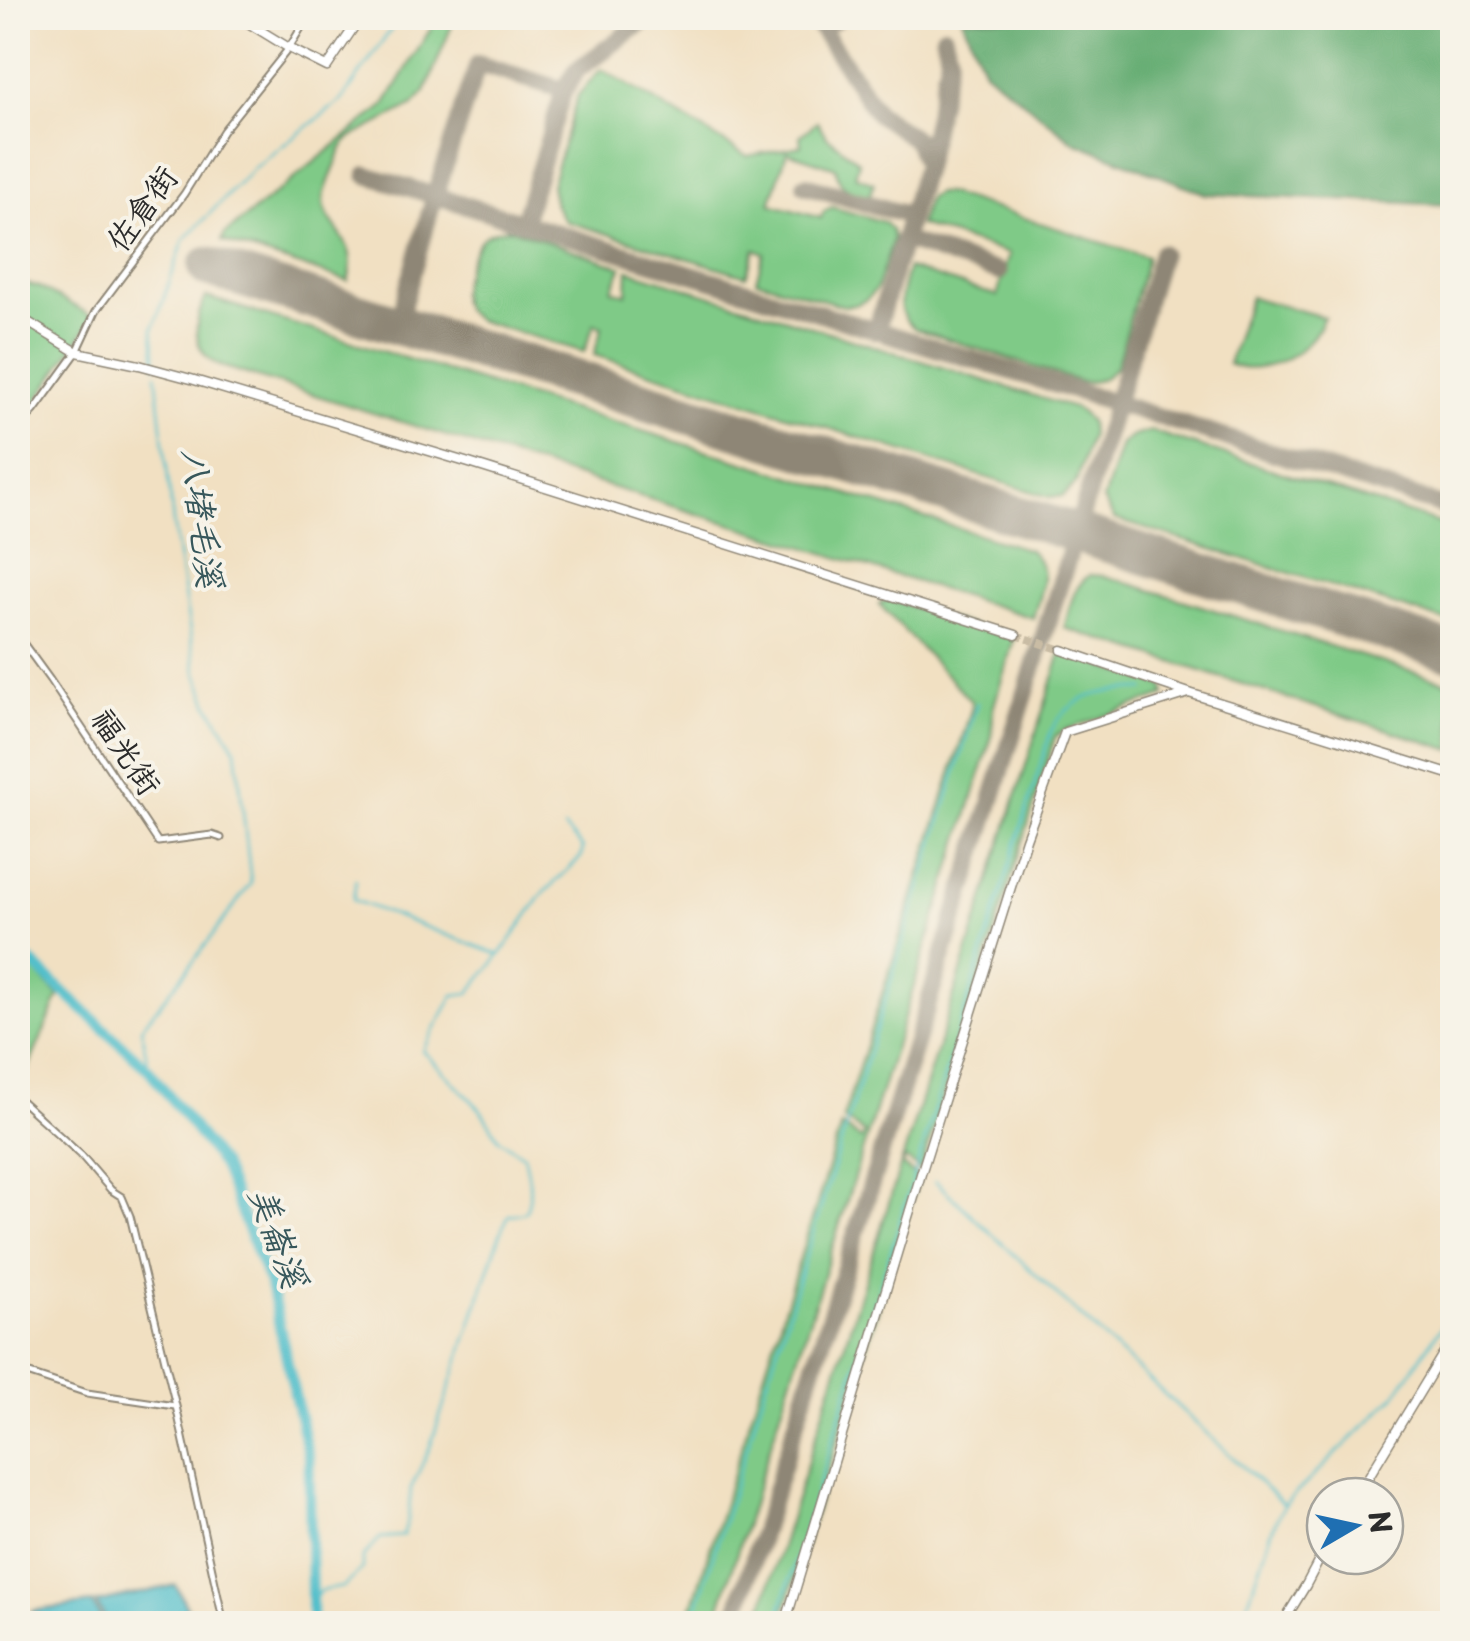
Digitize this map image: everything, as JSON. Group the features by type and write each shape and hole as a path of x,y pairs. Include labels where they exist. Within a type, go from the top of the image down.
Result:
{"street":[{"path":"240,18 327,67 360,18"},
{"name":"佐倉街","path":"18,428 77,352 96,310 184,194 222,130 289,48 306,18"},
{"path":"18,198 24,206 18,228"},
{"path":"18,316 77,352 139,365 469,463 1016,635"},
{"name":"福光街","path":"18,636 158,842 221,838"},
{"path":"1062,650 1189,694 1452,775"},
{"path":"785,1624 927,1155 1009,895 1066,732 1189,694"},
{"path":"18,1098 122,1197 138,1244 224,1624"},
{"path":"1369,1476 1452,1338"},
{"path":"18,1370 87,1393 176,1406"},
{"path":"1282,1624 1311,1576"}],"green space":[{"path":"437,18 454,20 425,92 412,106 350,138 327,186 325,208 350,254 348,281 222,241 224,235 385,105"},
{"path":"962,18 1452,18 1452,205 1206,194 1074,142 984,70"},
{"path":"601,69 747,156 801,146 800,136 817,122 826,136 859,162 855,176 874,183 869,197 843,185 836,168 787,152 770,204 821,218 832,207 884,222 893,239 877,288 866,300 844,306 756,280 764,253 755,249 746,276 565,221 555,206 551,185 578,95"},
{"path":"937,193 1147,257 1117,365 1109,374 1097,381 1081,382 916,329 908,323 900,302 908,268 997,296 1009,254 919,225 928,198"},
{"path":"509,228 622,267 612,290 627,294 628,270 1077,409 1090,421 1091,434 1076,483 1063,496 1049,497 594,355 602,327 594,324 584,352 477,320 461,302 467,267 485,236"},
{"path":"18,282 39,287 94,317 30,411 18,410"},
{"path":"206,297 1030,550 1043,574 1033,618 218,365 203,352 197,335"},
{"path":"1250,297 1324,317 1313,337 1284,360 1250,368 1228,364"},
{"path":"1151,431 1452,527 1452,623 1114,519 1103,500 1121,444"},
{"path":"1090,575 1105,576 1452,684 1452,750 1064,628 1075,592"},
{"path":"888,599 1014,639 993,709 992,736 715,1623 687,1623 841,1126 861,1139 864,1133 843,1119 972,707 971,701 879,604"},
{"path":"1061,653 1164,686 1165,695 1062,731 1055,737 921,1170 905,1159 902,1166 919,1177 781,1623 757,1624"},
{"path":"18,953 59,996 18,1092"}],"water":[{"path":"176,1585 188,1610 159,1623 108,1623 96,1603"},
{"path":"92,1603 104,1623 37,1623 32,1614 33,1611"}],"waterway":[{"name":"八堵毛溪","path":"156,366 153,329 184,240 254,168 342,100 399,18"},
{"name":"八堵毛溪","path":"149,1070 141,1028 251,883 236,749 209,705 196,671 156,374"},
{"path":"776,1624 1051,731 1059,718 1079,701 1103,693 1145,689"},
{"path":"692,1624 977,703"},
{"path":"312,1603 320,1591 343,1587 363,1568 363,1557 380,1538 403,1536 411,1488 429,1450 502,1229 509,1215 525,1212 528,1206 524,1155 500,1140 480,1109 423,1051 454,995 469,993 542,895 581,857 583,848 564,828"},
{"path":"356,880 353,900 500,955"},
{"name":"美崙溪","path":"18,950 149,1070 222,1165 271,1288 309,1459 312,1624"},
{"path":"935,1181 1284,1505"},
{"path":"1241,1624 1284,1505 1394,1397 1452,1311"}],"taxiway":[{"path":"523,221 564,90 577,70 648,18"},
{"path":"814,18 877,113 916,140 925,165 876,331"},
{"path":"821,29 838,18"},
{"path":"926,161 949,56 944,35"},
{"path":"397,325 478,64 564,90"},
{"path":"367,175 1452,509"},
{"path":"805,185 910,216"},
{"path":"903,240 999,272"},
{"path":"733,1624 1161,253"}],"runway":[{"path":"208,267 1452,652"}],"tunnel":[{"path":"1016,635 1062,650"}]}
